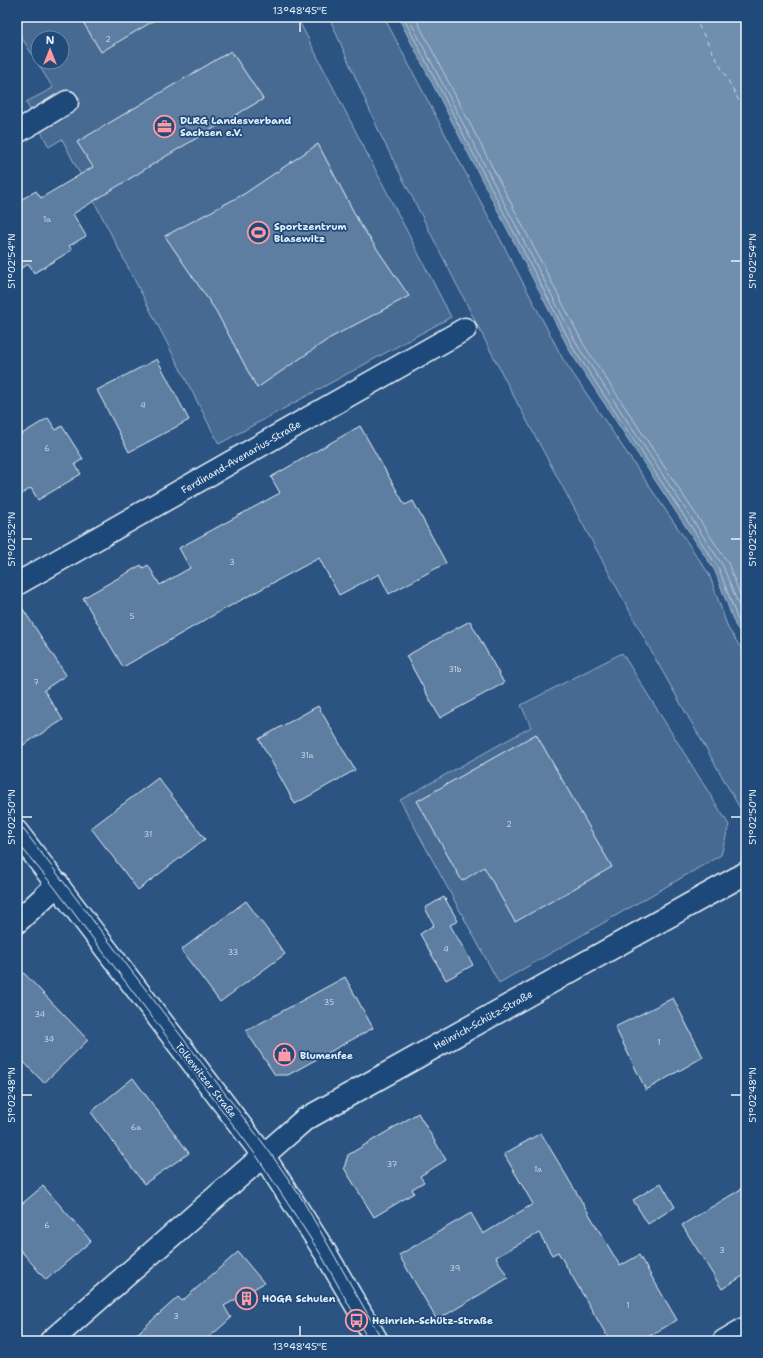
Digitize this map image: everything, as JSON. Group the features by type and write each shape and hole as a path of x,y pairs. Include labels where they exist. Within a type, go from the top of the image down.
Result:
{"street":[{"path":"17,132 67,102"},
{"name":"Ferdinand-Avenarius-Straße","path":"17,584 465,329"},
{"name":"Tolkewitzer Straße","path":"17,832 263,1155 325,1252 376,1341"},
{"name":"Heinrich-Schütz-Straße","path":"51,1341 304,1120 746,873"},
{"path":"17,922 58,884"},
{"path":"724,1341 746,1328"}],"shaded area":[{"name":"Sportzentrum Blasewitz","path":"17,17 297,17 451,317 219,444 62,139 49,147 26,102 53,88 42,70 70,70 70,30 30,30 30,51 17,30"},
{"path":"329,17 384,17 563,359 709,574 728,628 746,656 746,819 656,660 513,395 381,136"},
{"path":"622,653 729,825 721,855 499,983 400,800 531,727 521,705"}],"water":[{"path":"398,17 746,17 746,641 735,625 715,571 571,353"}],"building":[{"path":"80,17 160,17 101,52"},
{"path":"231,51 263,99 163,158 73,214 86,236 69,246 72,250 34,273 29,264 17,270 17,202 36,191 41,198 93,167 77,142"},
{"name":"Sportzentrum Blasewitz","path":"318,144 360,224 409,296 330,338 257,388 216,311 165,236 244,194"},
{"path":"157,359 189,420 129,452 97,390"},
{"path":"48,418 56,430 62,426 83,459 75,464 81,474 38,500 31,488 17,497 17,437"},
{"path":"360,426 405,505 413,501 446,563 389,594 379,574 339,595 319,558 219,612 123,667 83,598 141,565 143,568 148,565 160,585 190,568 179,548 280,493 271,477"},
{"path":"17,600 66,675 44,690 63,720 17,749"},
{"path":"470,621 504,683 440,718 406,656"},
{"path":"318,706 355,770 295,804 259,739"},
{"path":"536,734 612,867 515,922 484,867 462,881 417,801"},
{"path":"158,778 205,839 138,890 91,828"},
{"path":"444,897 458,921 450,925 473,965 446,980 420,934 434,925 425,908"},
{"path":"246,901 285,954 220,1002 181,950"},
{"path":"17,966 88,1040 44,1083 17,1055"},
{"path":"345,977 373,1028 288,1075 275,1075 246,1031"},
{"path":"673,998 703,1057 646,1090 615,1027"},
{"path":"133,1078 189,1153 144,1184 91,1112"},
{"path":"418,1113 446,1160 420,1176 424,1182 412,1189 414,1193 374,1217 344,1168 348,1155"},
{"path":"541,1133 620,1266 639,1255 677,1320 641,1341 610,1341 558,1252 552,1255 539,1233 496,1257 508,1278 437,1320 399,1255 471,1213 483,1234 533,1204 504,1154"},
{"path":"661,1183 675,1207 648,1224 633,1200"},
{"path":"43,1186 91,1241 46,1280 17,1246 17,1208"},
{"path":"746,1186 746,1274 722,1289 682,1225"},
{"path":"238,1252 264,1283 224,1306 231,1318 205,1341 129,1341 178,1297 182,1301"}],"ferry route":[{"path":"694,17 746,114"}],"tram line":[{"path":"17,821 269,1151 302,1199 383,1341"},
{"path":"17,842 55,888 258,1158 320,1253 369,1341"}],"place":[{"name":"DLRG Landesverband Sachsen e.V.","path":"164,126"},
{"name":"Sportzentrum Blasewitz","path":"259,232"},
{"name":"Blumenfee","path":"284,1055"},
{"name":"HOGA Schulen","path":"247,1298"},
{"name":"Heinrich-Schütz-Straße","path":"357,1320"}]}
